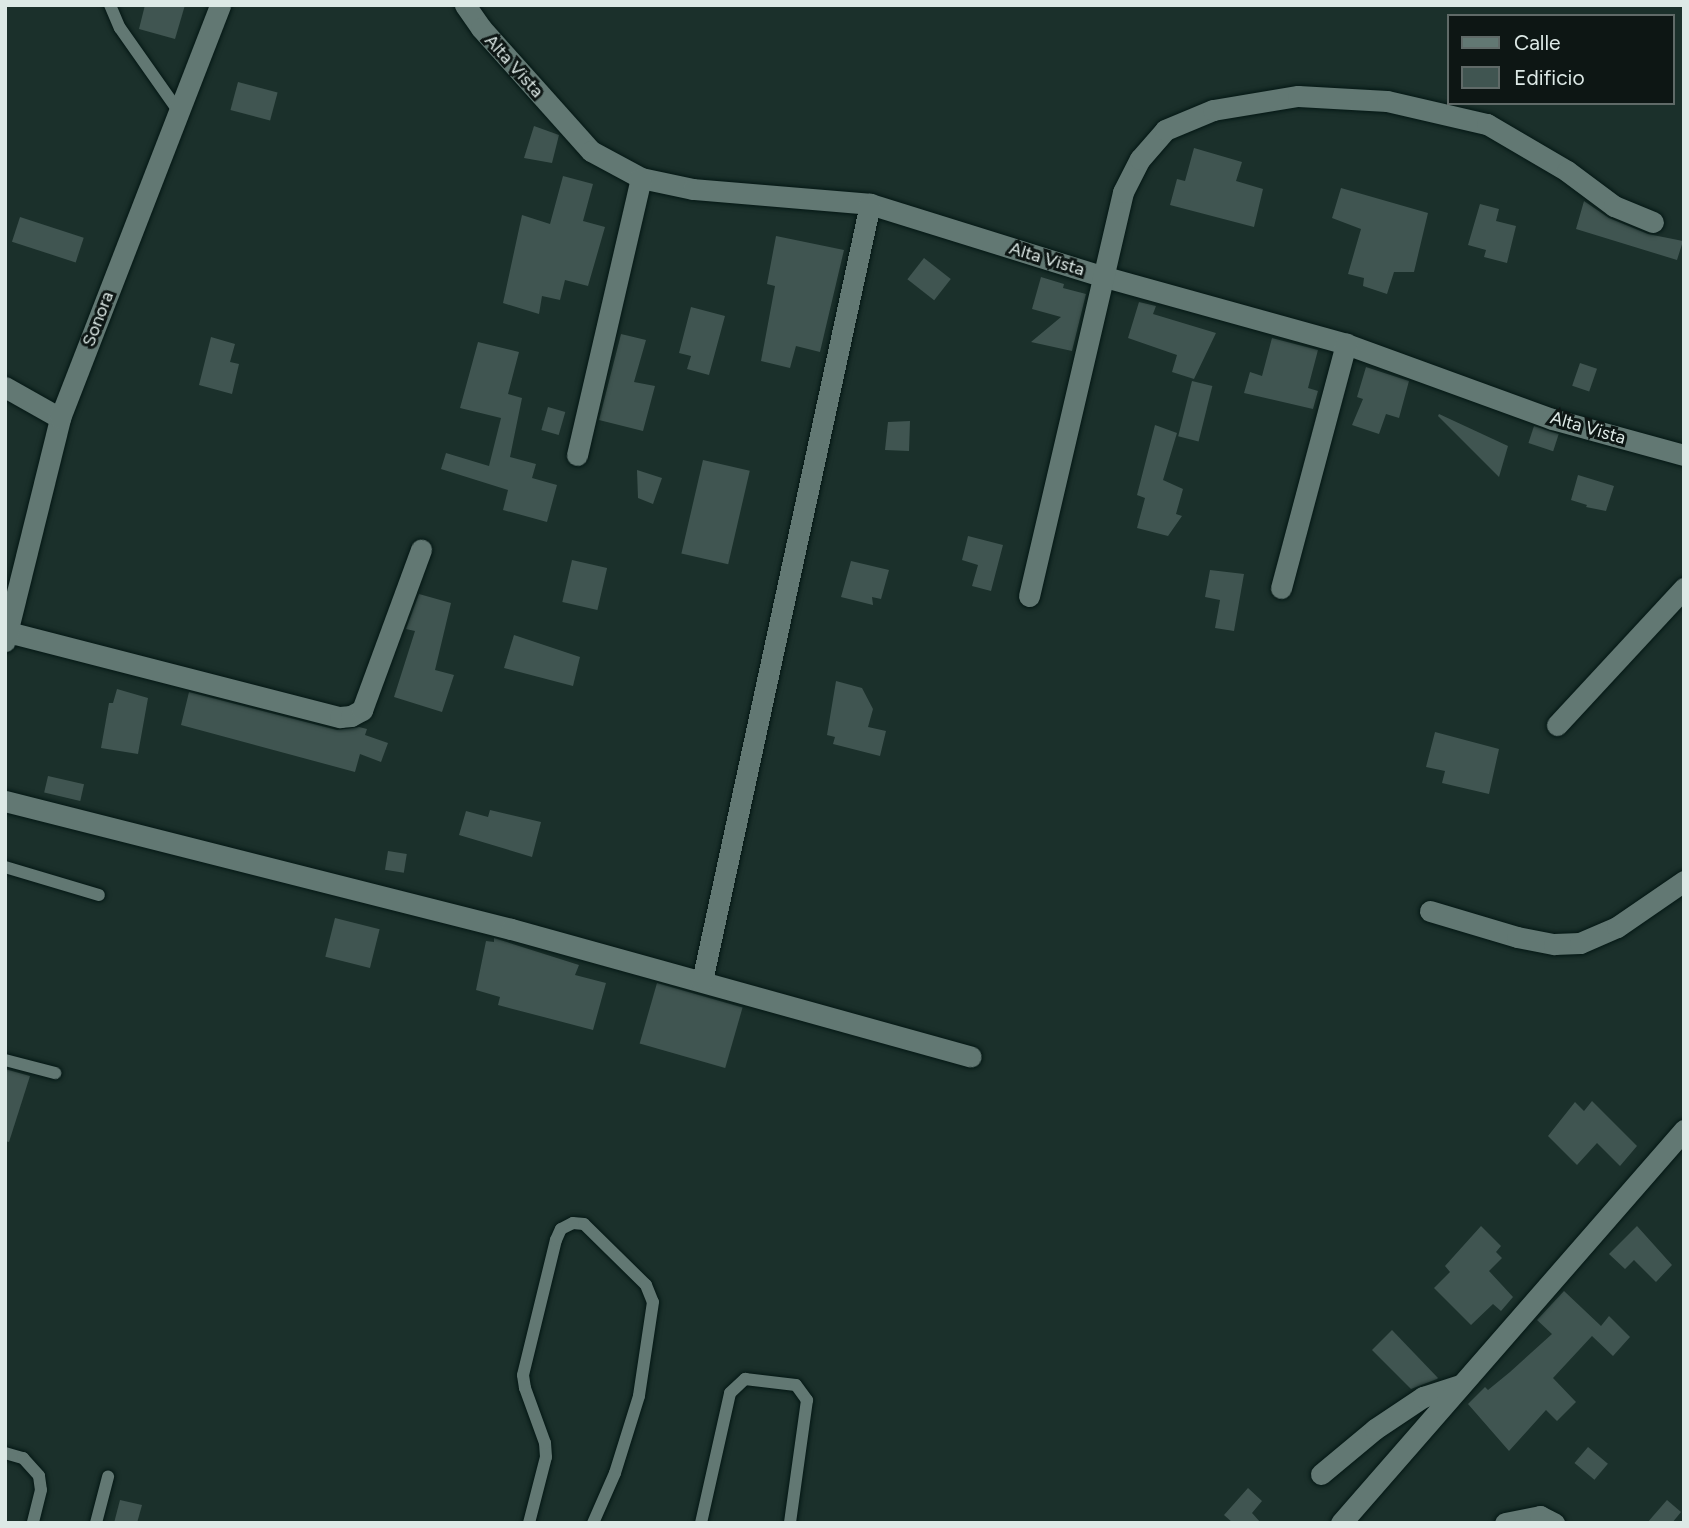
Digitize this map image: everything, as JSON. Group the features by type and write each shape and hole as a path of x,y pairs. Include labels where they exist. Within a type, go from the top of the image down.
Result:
{"street":[{"name":"Sonora","path":"7,636 60,418 177,109 220,5"},
{"name":"Alta Vista","path":"465,5 481,28 591,151 641,178 693,189 870,204 1105,277 1346,344 1552,419 1684,455"},
{"path":"1029,596 1123,192 1140,159 1165,130 1213,110 1298,96 1387,101 1487,124 1567,171 1614,206 1653,222"},
{"path":"577,455 641,178"},
{"path":"702,981 870,204"},
{"path":"1281,588 1346,344"},
{"path":"5,387 60,418"},
{"path":"7,636 340,717 351,716 362,709 421,550"},
{"path":"1557,725 1684,588"},
{"path":"5,801 511,929 971,1057"},
{"path":"1430,911 1517,937 1554,944 1580,943 1617,927 1684,881"},
{"path":"1341,1523 1684,1130"},
{"path":"1321,1474 1375,1429 1423,1397 1462,1385"},
{"path":"1505,1523 1540,1516 1554,1523"}],"lane":[{"path":"110,5 120,28 177,109"},
{"path":"5,867 99,895"},
{"path":"5,1060 55,1073"},
{"path":"529,1523 546,1457 545,1443 523,1375 556,1240 561,1229 573,1223 584,1224 646,1285 653,1302 639,1396 615,1473 593,1523"},
{"path":"701,1523 730,1393 745,1379 796,1385 807,1400 790,1523"},
{"path":"5,1453 23,1458 39,1476 41,1490 33,1523"},
{"path":"96,1523 108,1477"}],"building":[{"path":"145,5 185,5 175,39 139,29"},
{"path":"238,82 278,93 270,121 230,110"},
{"path":"534,126 559,135 552,163 524,158"},
{"path":"1194,148 1242,162 1236,181 1263,189 1254,227 1170,205 1177,179 1185,181"},
{"path":"563,176 593,184 583,221 605,227 588,286 565,280 560,300 542,296 539,314 503,303 522,215 550,224"},
{"path":"1341,188 1428,213 1414,272 1394,272 1387,294 1363,286 1364,278 1348,274 1361,229 1332,218"},
{"path":"1584,201 1609,218 1648,234 1683,241 1677,260 1576,229"},
{"path":"1480,204 1499,209 1496,221 1516,226 1507,263 1484,257 1486,250 1468,245"},
{"path":"20,217 84,238 76,262 12,242"},
{"path":"776,236 844,250 820,352 796,346 790,368 761,361 775,286 767,284"},
{"path":"924,258 951,279 934,300 907,279"},
{"path":"1041,277 1064,284 1063,288 1086,294 1072,351 1031,342 1061,317 1032,309"},
{"path":"1139,302 1156,306 1153,314 1216,333 1194,379 1172,372 1177,355 1128,338"},
{"path":"691,307 725,316 709,375 687,369 691,356 679,353"},
{"path":"621,334 646,340 634,382 655,386 643,431 599,420"},
{"path":"211,337 235,344 230,362 239,364 232,394 199,385"},
{"path":"1272,338 1318,350 1308,388 1318,391 1313,409 1244,393 1250,372 1262,376"},
{"path":"478,342 519,352 508,394 522,398 510,457 536,464 532,478 557,485 547,522 503,510 508,490 441,469 446,453 489,466 501,418 460,408"},
{"path":"1580,363 1597,369 1589,392 1572,386"},
{"path":"1366,367 1409,381 1399,418 1386,414 1379,434 1352,425 1363,399 1357,397"},
{"path":"1192,381 1212,386 1199,441 1178,436"},
{"path":"548,407 565,412 559,435 541,430"},
{"path":"1439,414 1508,446 1499,477 1438,416"},
{"path":"910,421 909,451 885,450 888,422"},
{"path":"1155,425 1177,433 1163,480 1183,489 1176,514 1182,516 1168,536 1137,528 1145,498 1137,495"},
{"path":"1534,426 1559,434 1553,451 1528,443"},
{"path":"703,460 750,471 728,564 681,554"},
{"path":"637,470 662,478 653,504 638,498"},
{"path":"1578,475 1614,486 1606,511 1586,507 1587,505 1571,500"},
{"path":"968,536 1003,545 991,591 972,586 978,565 962,560"},
{"path":"572,560 607,568 597,610 562,602"},
{"path":"851,561 889,570 881,599 872,597 873,605 841,597"},
{"path":"1210,570 1244,574 1234,631 1215,628 1220,600 1205,597"},
{"path":"419,594 451,603 435,670 454,675 442,712 394,697 415,631 406,629"},
{"path":"514,635 580,657 573,686 504,668"},
{"path":"836,681 862,688 873,709 868,727 886,731 880,756 833,744 835,737 827,735"},
{"path":"117,689 148,698 138,754 101,748 109,703 113,703"},
{"path":"189,692 337,730 359,727 367,729 365,735 388,743 381,762 360,754 355,772 181,725"},
{"path":"1435,732 1499,749 1489,794 1442,783 1445,771 1426,767"},
{"path":"48,776 84,784 80,801 44,793"},
{"path":"490,810 541,822 532,857 459,835 466,811 488,817"},
{"path":"388,851 407,854 404,873 385,870"},
{"path":"335,918 380,929 370,968 325,957"},
{"path":"494,938 579,965 575,975 606,983 593,1030 498,1005 500,997 476,990 486,941 494,942"},
{"path":"657,983 743,1008 725,1068 640,1044"},
{"path":"5,1069 30,1076 9,1142 5,1141"},
{"path":"1592,1101 1637,1146 1620,1166 1597,1143 1577,1165 1548,1136 1575,1102 1584,1111"},
{"path":"1481,1226 1501,1246 1496,1252 1502,1258 1489,1271 1513,1297 1501,1311 1493,1304 1471,1325 1434,1288 1450,1272 1445,1266"},
{"path":"1637,1226 1672,1265 1656,1282 1634,1260 1625,1269 1609,1254"},
{"path":"1564,1291 1601,1326 1609,1316 1630,1337 1613,1356 1592,1336 1553,1378 1576,1402 1557,1421 1546,1410 1509,1451 1468,1404 1485,1387 1488,1390 1510,1372 1552,1334 1537,1320"},
{"path":"1392,1330 1437,1379 1411,1389 1372,1350"},
{"path":"1588,1447 1608,1464 1594,1480 1575,1463"},
{"path":"1248,1488 1262,1501 1252,1513 1261,1523 1233,1523 1224,1515"},
{"path":"120,1500 142,1505 137,1523 114,1523"},
{"path":"1667,1500 1681,1512 1672,1523 1647,1523"}]}
